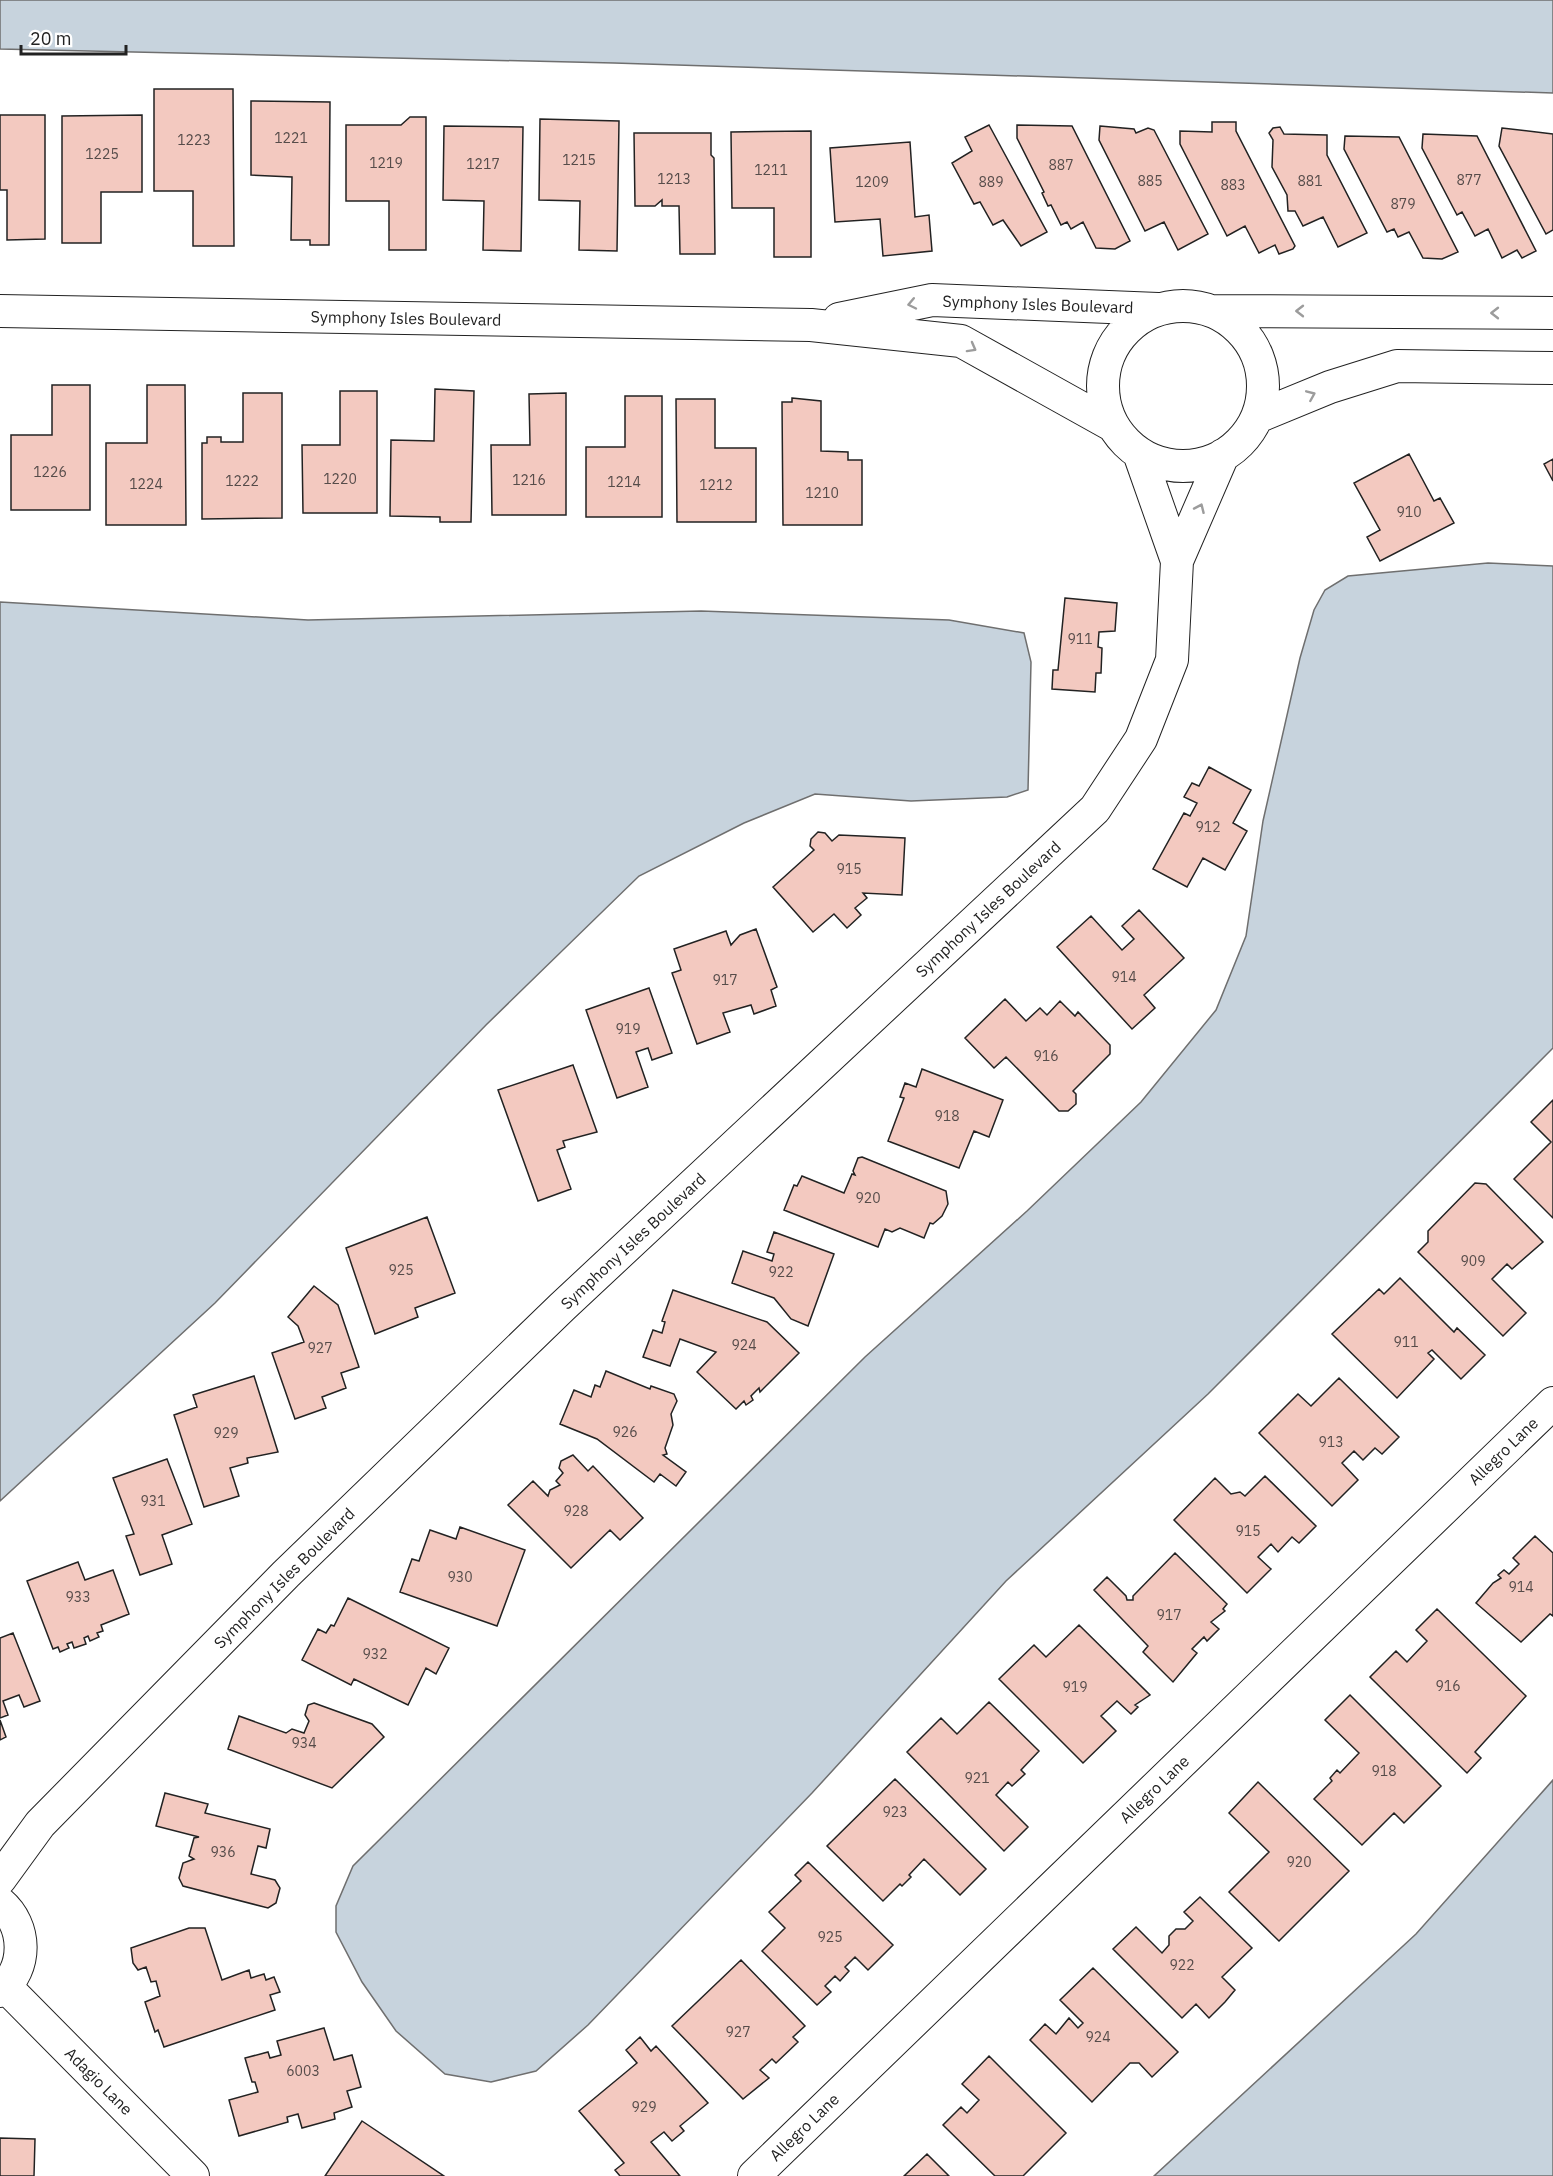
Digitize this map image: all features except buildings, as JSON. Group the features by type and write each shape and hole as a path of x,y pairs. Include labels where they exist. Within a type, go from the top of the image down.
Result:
{"street":[{"name":"Symphony Isles Boulevard","path":"811,325 932,300 1158,309 1194,306 1212,311 1553,314"},
{"name":"Symphony Isles Boulevard","path":"1110,424 1102,388 1106,362 1117,339 1135,321 1158,309"},
{"name":"Symphony Isles Boulevard","path":"0,311 811,325 961,341 1110,424 1139,453 1160,462 1181,466 1203,464 1223,455 1243,439 1257,417 1263,392 1261,366 1251,343 1240,330 1212,311"},
{"path":"1257,417 1330,387 1397,366 1553,368"},
{"name":"Symphony Isles Boulevard","path":"1139,453 1177,561"},
{"name":"Symphony Isles Boulevard","path":"0,1879 40,1824 295,1566 571,1299 1095,809 1142,739 1172,660 1177,561 1223,455"},
{"name":"Allegro Lane","path":"754,2176 1553,1403"},
{"path":"0,1903 13,1918 20,1933 21,1950 18,1966 3,1989"},
{"name":"Adagio Lane","path":"3,1989 193,2176"}],"shaded area":[{"path":"0,0 1553,0 1553,93 614,63 0,49"},
{"path":"1488,563 1553,566 1553,1048 1208,1394 1006,1581 812,1793 588,2025 536,2071 491,2082 445,2074 396,2031 362,1982 336,1932 336,1906 353,1866 865,1357 1027,1211 1141,1102 1216,1010 1246,936 1263,821 1300,658 1314,610 1325,590 1348,576"},
{"path":"0,602 308,620 701,611 949,620 1024,633 1031,662 1028,790 1007,797 911,801 815,794 744,823 639,876 486,1025 215,1303 0,1501"},
{"path":"1553,1780 1553,2176 1154,2176 1416,1934"}]}
